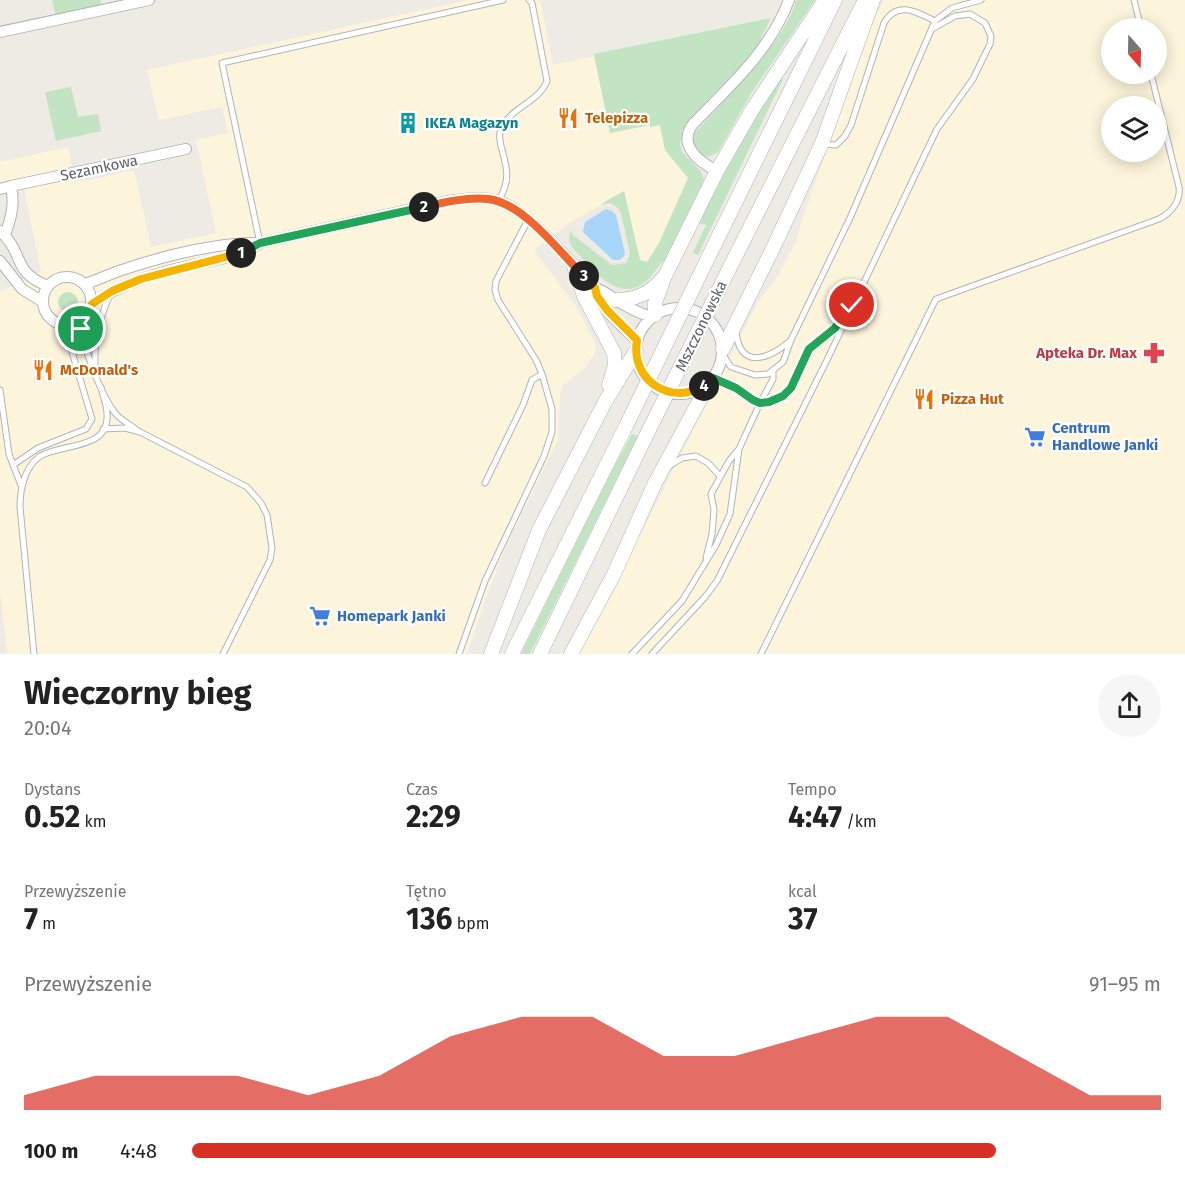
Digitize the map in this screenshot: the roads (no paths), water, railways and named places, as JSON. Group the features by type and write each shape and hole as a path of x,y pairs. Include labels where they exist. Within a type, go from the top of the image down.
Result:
{"main road":[{"path":"653,316 664,278 717,171 752,110 825,0"},
{"name":"Mszczonowska","path":"512,654 835,0"},
{"name":"Mszczonowska","path":"540,654 727,273 865,0"},
{"path":"723,352 822,143 873,0"},
{"path":"574,266 584,296 614,353 614,369 605,402"},
{"path":"615,300 645,294 664,278"},
{"path":"491,654 539,530 636,346"},
{"path":"571,654 614,574 654,483 711,380"}],"street":[{"path":"0,32 149,0"},
{"path":"717,171 703,164 689,148 687,133 768,44 789,0"},
{"name":"Sezamkowa","path":"6,187 186,149"},
{"path":"6,187 14,206 2,233 12,243 22,269 33,279 48,286"},
{"path":"85,284 150,261 234,243 260,243 448,201 477,198 499,201 516,210 595,288 606,292 615,300 653,316"},
{"path":"92,304 112,291 154,274 234,256 260,243"},
{"path":"0,261 22,289 43,302 49,317 64,325 79,322 89,312 92,304 91,294 85,284 71,277 62,277 48,286 43,302"},
{"path":"595,288 597,296 636,346"},
{"path":"680,307 699,312 714,324 720,336 723,352 720,367 711,380 697,391 683,394 662,391 645,378 638,365 636,346 641,330 653,316 667,309 680,307"}],"lane":[{"path":"260,243 222,63 502,0"},
{"path":"499,201 508,178 500,131 514,112 543,90 547,81 532,3 529,0"},
{"path":"723,352 731,367 749,375 762,375 774,371 783,362 791,340 850,218 935,21 952,8 981,0"},
{"path":"1134,0 1138,18"},
{"path":"822,143 836,145 848,131 889,14 899,10 912,10 935,21"},
{"path":"652,654 717,581 827,360 937,129 973,79 990,44 991,36 985,23 970,14 955,16 932,29"},
{"path":"761,654 936,298 1159,219 1172,211 1179,198 1179,187 1153,84"},
{"path":"459,654 485,581 550,441 552,409 543,374 498,300 495,290 496,281 528,220"},
{"path":"96,374 95,336 99,319 112,291"},
{"path":"711,380 736,388 760,403 777,399 794,383 809,349 835,328 855,298"},
{"path":"79,322 101,387 114,412 140,432 248,487 267,515 272,548 270,560 223,654"},
{"path":"736,323 735,332 738,344 743,353 752,357 759,358 773,354 791,340"},
{"path":"13,465 38,448 86,429 92,419 64,325"},
{"path":"704,566 712,534 714,510 711,494 720,476 739,449 773,380 774,371"},
{"path":"485,483 524,405 532,380 543,374"},
{"path":"34,654 20,507 22,488 26,474 37,459 52,451 87,443 101,434 107,414 101,387"},
{"path":"0,390 7,444 22,488"},
{"path":"104,429 125,428 140,432"},
{"path":"632,654 682,600 704,566 730,514 739,449"},
{"path":"654,483 674,462 689,456 702,459 720,476"}],"water":[{"path":"606,209 616,215 625,253 619,260 613,260 583,232 585,222"}],"place":[{"name":"Telepizza","path":"568,118"},
{"name":"IKEA Magazyn","path":"408,123"},
{"name":"Apteka Dr. Max","path":"1154,353"},
{"name":"McDonald's","path":"43,370"},
{"name":"Pizza Hut","path":"924,399"},
{"name":"Centrum Handlowe Janki","path":"1035,437"},
{"name":"Homepark Janki","path":"320,616"}]}
